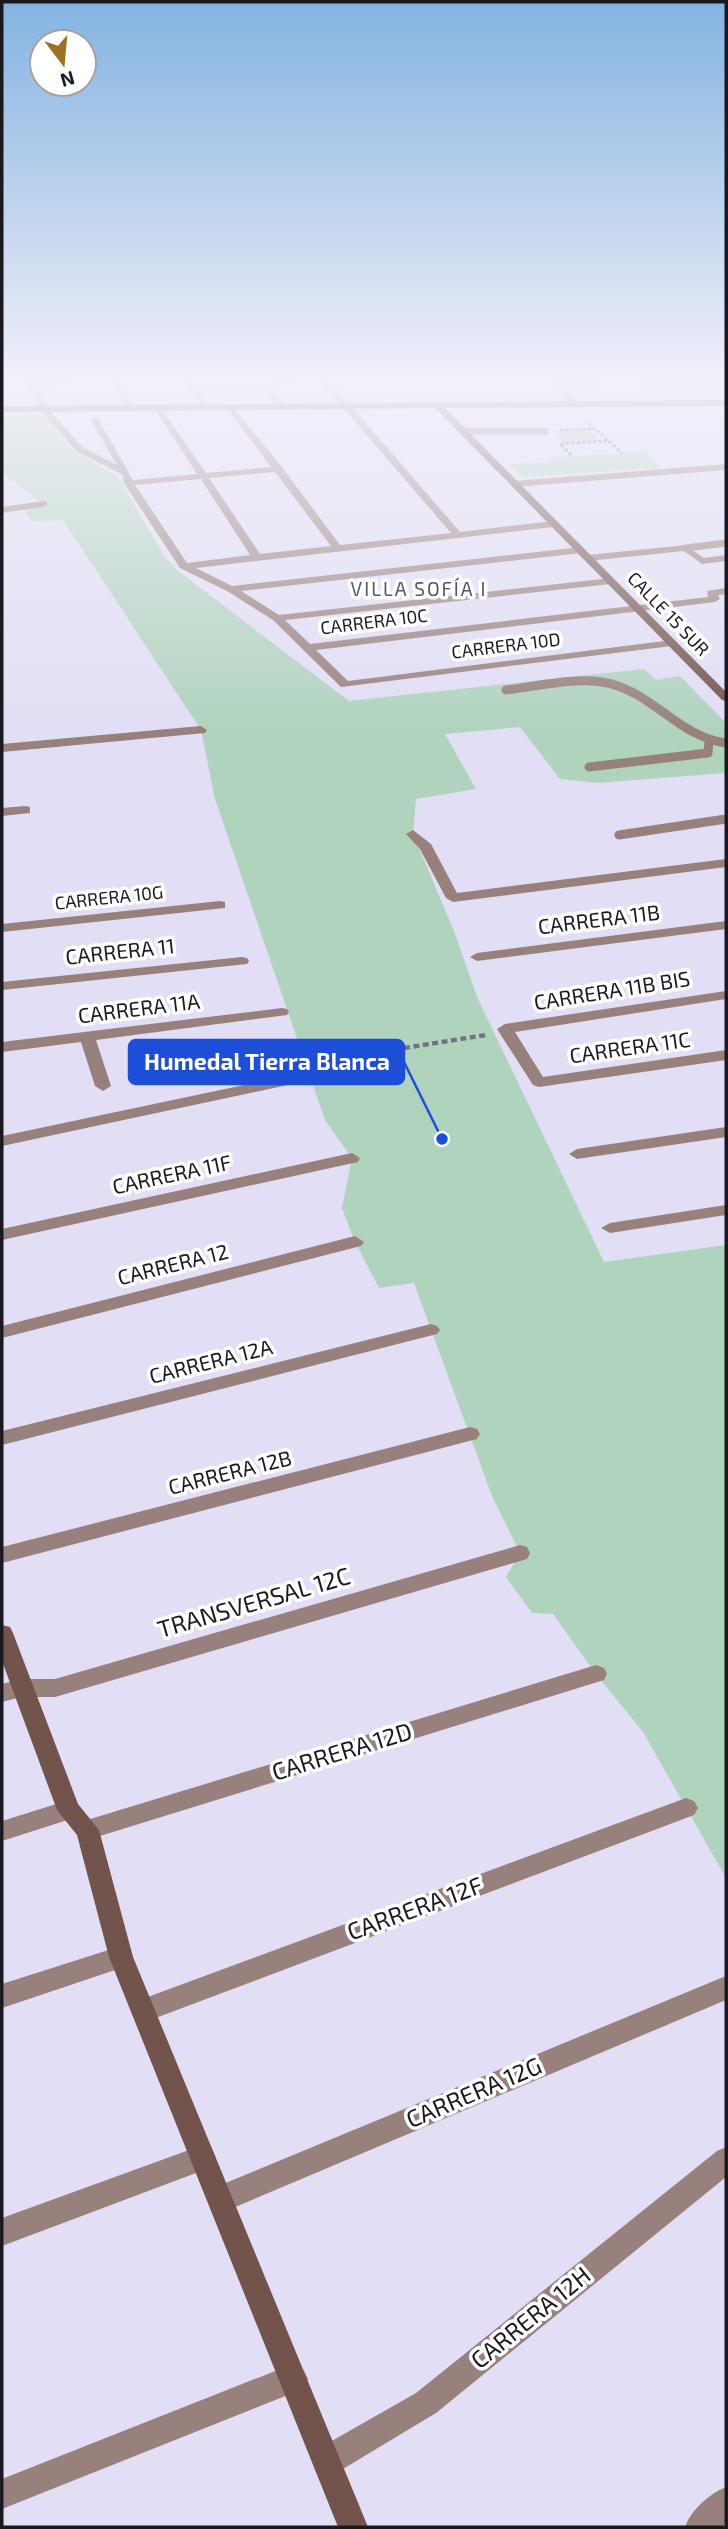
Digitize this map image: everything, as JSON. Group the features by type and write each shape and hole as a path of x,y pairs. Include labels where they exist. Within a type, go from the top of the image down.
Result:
{"street":[{"path":"139,495 184,566 231,589 277,618 308,648"},
{"path":"217,495 257,558"},
{"path":"298,495 338,549"},
{"path":"424,495 458,535"},
{"name":"CALLE 15 SUR","path":"525,495 726,698"},
{"path":"2,510 44,504"},
{"path":"184,566 553,524"},
{"path":"231,589 585,554 686,548 702,561 726,558"},
{"path":"277,618 611,581"},
{"name":"CARRERA 10C","path":"308,648 715,599 711,593 726,591"},
{"name":"CARRERA 10D","path":"308,648 345,685 672,643"},
{"path":"2,748 201,730"},
{"path":"2,812 25,810"},
{"path":"413,834 426,846 453,898 726,863"},
{"name":"CARRERA 10G","path":"2,928 220,905"},
{"name":"CARRERA 11B","path":"477,957 726,925"},
{"name":"CARRERA 11","path":"2,986 242,961"},
{"name":"CARRERA 11B BIS","path":"500,1031 726,995"},
{"name":"CARRERA 11A","path":"2,1048 282,1012"},
{"name":"CARRERA 11C","path":"500,1031 539,1082 726,1055"},
{"path":"87,1037 103,1086"},
{"path":"2,1141 320,1068"},
{"path":"577,1154 726,1132"},
{"name":"CARRERA 11F","path":"2,1235 352,1158"},
{"path":"610,1228 726,1210"},
{"name":"CARRERA 12","path":"2,1332 355,1242"},
{"name":"CARRERA 12A","path":"2,1438 431,1330"},
{"name":"CARRERA 12B","path":"2,1555 470,1434"},
{"name":"TRANSVERSAL 12C","path":"12,1690 55,1688 520,1553"},
{"path":"2,1633 12,1690 69,1810 88,1830 121,1957 145,2010 354,2527"},
{"name":"CARRERA 12D","path":"88,1830 596,1674"},
{"name":"CARRERA 12F","path":"145,2010 686,1808"},
{"path":"2,1831 69,1810"},
{"path":"2,1996 121,1957"},
{"name":"CARRERA 12G","path":"221,2199 726,1987"},
{"path":"2,2232 203,2158"},
{"name":"CARRERA 12H","path":"327,2461 426,2403 726,2160"},
{"path":"2,2494 293,2379"},
{"path":"700,2527 726,2502"}],"lane":[{"path":"686,548 726,543"},
{"path":"506,690 603,682 622,687 709,743 726,743"},
{"path":"589,767 708,753 709,743"},
{"path":"619,835 726,818"}],"path":[{"path":"320,1068 500,1031"}],"green space":[{"path":"31,495 129,495 165,557 177,570 349,701 644,669 656,680 680,676 726,723 726,773 597,783 560,779 520,727 445,734 476,789 416,799 413,834 454,931 477,997 604,1262 726,1245 726,1878 643,1732 596,1674 553,1614 532,1613 506,1577 520,1553 492,1496 414,1283 379,1288 355,1242 342,1208 352,1158 325,1120 215,799 201,730 63,520 32,521 22,507 43,504"}],"place":[{"name":"Humedal Tierra Blanca","path":"442,1139"}],"district":[{"name":"VILLA SOFÍA I","path":"419,589"}]}
